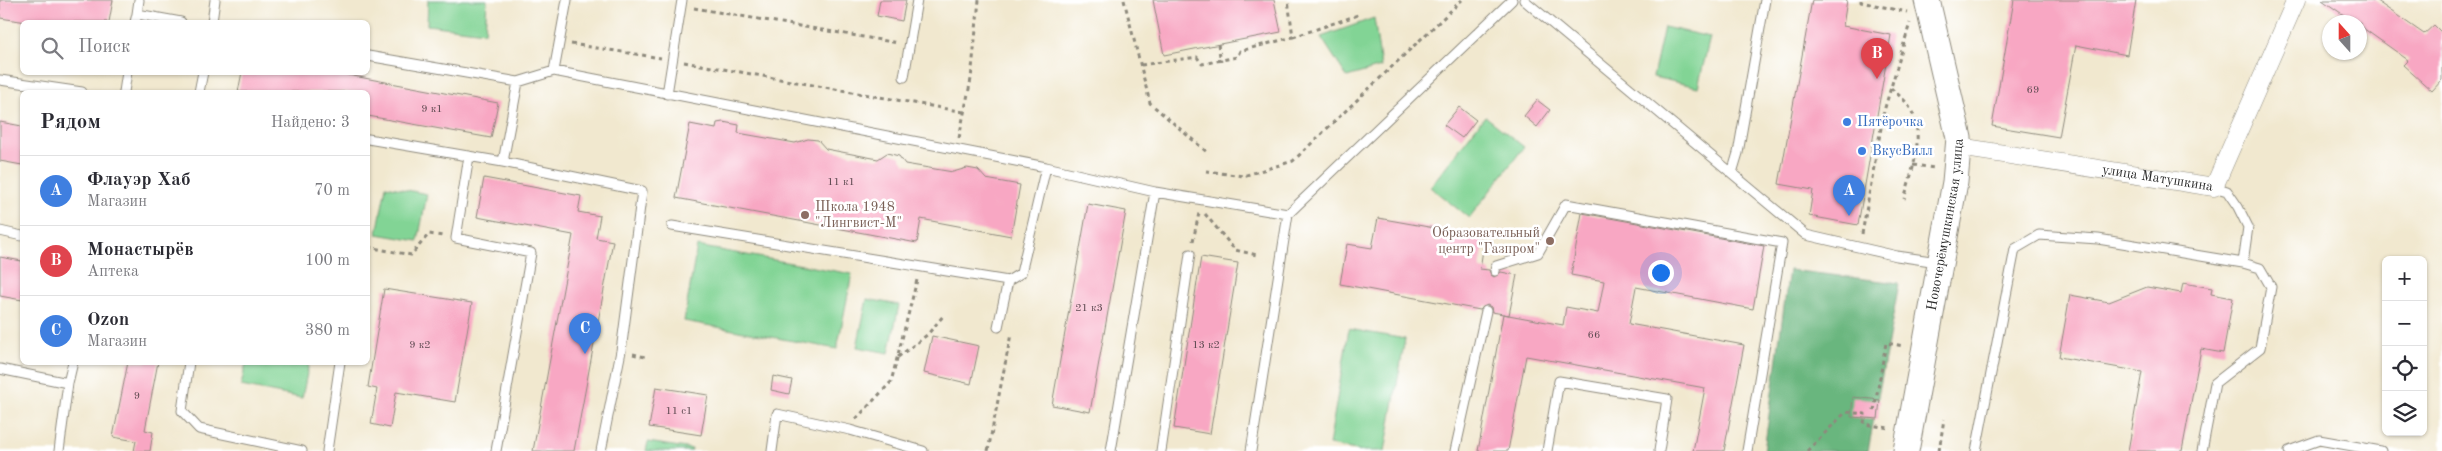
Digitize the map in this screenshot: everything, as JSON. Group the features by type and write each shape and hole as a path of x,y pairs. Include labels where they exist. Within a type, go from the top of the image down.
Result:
{"street":[{"name":"Новочерёмушкинская улица","path":"1906,451 1955,182 1959,147 1956,121 1927,0"},
{"name":"улица Матушкина","path":"1959,147 2214,187 2296,0"}],"lane":[{"path":"139,0 136,18 158,20"},
{"path":"212,20 215,0"},
{"path":"554,71 567,0"},
{"path":"904,77 917,0"},
{"path":"1251,451 1288,214 1512,0"},
{"path":"1524,0 1806,234 1897,256 1939,262"},
{"path":"1732,174 1738,153 1765,0"},
{"path":"667,94 682,3"},
{"path":"370,56 518,82 554,71 1046,167 1155,192 1288,214"},
{"path":"124,90 127,75"},
{"path":"199,90 202,75"},
{"path":"0,80 68,90"},
{"path":"503,162 518,82"},
{"path":"370,139 503,162 642,191 621,352 601,451"},
{"path":"469,156 456,238 531,253 496,451"},
{"path":"998,327 1008,281 1021,272 1046,167"},
{"path":"2214,187 2227,191 2248,227 2243,263"},
{"path":"1111,451 1155,192"},
{"path":"1495,271 1496,266 1538,253 1566,204 1782,243 1747,451"},
{"path":"672,226 1008,281"},
{"path":"0,231 20,236"},
{"path":"1976,451 2015,248 2039,235 2098,239 2243,263 2260,268 2271,287 2260,348 2215,383 2202,451"},
{"path":"1161,451 1190,254"},
{"path":"1455,451 1486,311"},
{"path":"60,451 68,383 72,365"},
{"path":"189,365 182,411 199,429 302,451"},
{"path":"327,451 340,365"},
{"path":"0,369 68,383"},
{"path":"1547,451 1559,381 1667,399 1659,451"},
{"path":"772,451 777,414 850,430 923,451"},
{"path":"2289,451 2320,440 2381,451"}],"path":[{"path":"954,149 971,79 979,0"},
{"path":"1124,0 1150,103 1208,153"},
{"path":"1288,0 1293,37"},
{"path":"1206,171 1244,176 1293,161 1462,0"},
{"path":"1861,0 1861,2 1913,13 1884,110 1861,236"},
{"path":"682,3 910,45"},
{"path":"1140,65 1198,57 1202,64 1221,62 1237,58 1240,51 1293,37 1361,14"},
{"path":"559,42 672,60 964,112"},
{"path":"1218,44 1221,62"},
{"path":"1891,88 1908,105 1915,124 1916,155 1904,199"},
{"path":"1913,165 1939,169"},
{"path":"1190,254 1200,207 1235,250 1257,255"},
{"path":"370,247 411,255 429,234"},
{"path":"850,430 855,419 891,382 915,290"},
{"path":"898,358 927,334 944,315"},
{"path":"988,451 1011,331"},
{"path":"1874,411 1886,343 1907,347"},
{"path":"1807,451 1846,412 1865,414 1864,424 1892,428"},
{"path":"1939,451 1944,419"}],"green space":[{"path":"428,0 487,0 485,32 427,25"},
{"path":"1374,18 1381,67 1347,77 1321,37"},
{"path":"1664,27 1710,37 1698,87 1653,77"},
{"path":"1485,116 1524,147 1469,218 1430,187"},
{"path":"386,186 427,194 418,241 377,234"},
{"path":"697,246 852,274 837,349 684,321"},
{"path":"1789,270 1899,283 1868,451 1764,451"},
{"path":"867,299 899,305 889,353 857,347"},
{"path":"1349,329 1405,339 1385,451 1362,451 1329,445"},
{"path":"246,365 309,365 302,398 241,386"},
{"path":"648,442 692,449 691,451 646,451"}],"building":[{"path":"0,0 113,0 109,20 20,21 0,18"},
{"path":"880,0 906,0 902,21 877,16"},
{"path":"1153,0 1274,0 1281,32 1164,55"},
{"path":"1812,0 1847,0 1843,26 1891,35 1858,225 1809,216 1813,190 1779,184"},
{"path":"2014,0 2136,0 2127,55 2076,45 2059,137 1992,126"},
{"path":"2322,0 2375,0 2424,34 2434,25 2442,33 2442,80 2432,91 2403,65 2408,60 2367,31 2367,15 2344,15"},
{"path":"241,75 348,75 498,103 491,138 370,116 370,90 238,90"},
{"path":"1537,100 1550,110 1537,127 1524,116"},
{"path":"1459,107 1476,120 1462,138 1444,125"},
{"path":"0,122 20,126 20,165 0,161"},
{"path":"723,122 739,125 738,133 795,143 808,139 818,140 826,149 878,159 887,153 899,156 905,164 953,172 967,168 978,170 986,179 1020,185 1011,236 921,219 917,243 676,198 690,124 716,129 717,123"},
{"path":"484,178 581,196 578,212 600,216 596,238 613,241 574,451 533,451 573,235 477,217"},
{"path":"1088,204 1126,211 1090,412 1052,405"},
{"path":"1582,213 1764,246 1753,309 1636,287 1629,324 1744,345 1724,451 1693,451 1705,388 1526,356 1508,451 1478,451 1503,314 1563,325 1566,307 1598,313 1604,281 1571,275"},
{"path":"1378,218 1485,237 1480,269 1489,270 1494,277 1501,272 1517,275 1509,315 1492,312 1491,307 1487,305 1480,310 1340,284 1347,244 1372,248"},
{"path":"0,257 20,261 20,300 0,296"},
{"path":"1201,257 1238,263 1210,434 1174,428"},
{"path":"2183,283 2212,288 2211,294 2233,298 2223,353 2201,349 2182,451 2128,451 2142,372 2059,357 2070,295 2109,302 2147,287 2181,293"},
{"path":"384,289 472,303 455,402 396,392 390,428 371,424 377,389 368,387"},
{"path":"932,336 979,346 971,384 924,373"},
{"path":"127,365 157,365 145,430 153,432 150,451 134,451 136,441 113,437"},
{"path":"773,376 792,380 789,394 771,390"},
{"path":"656,387 708,395 701,435 649,427"},
{"path":"1853,397 1880,400 1878,419 1851,417"}],"place":[{"name":"Монастырёв","path":"1877,79"},
{"name":"Пятёрочка","path":"1847,122"},
{"name":"ВкусВилл","path":"1862,151"},
{"name":"Школа 1948 \"Лингвист-М\"","path":"805,215"},
{"name":"Флауэр Хаб","path":"1849,216"},
{"name":"Образовательный центр \"Газпром\"","path":"1550,241"},
{"name":"Ozon","path":"585,354"}]}
